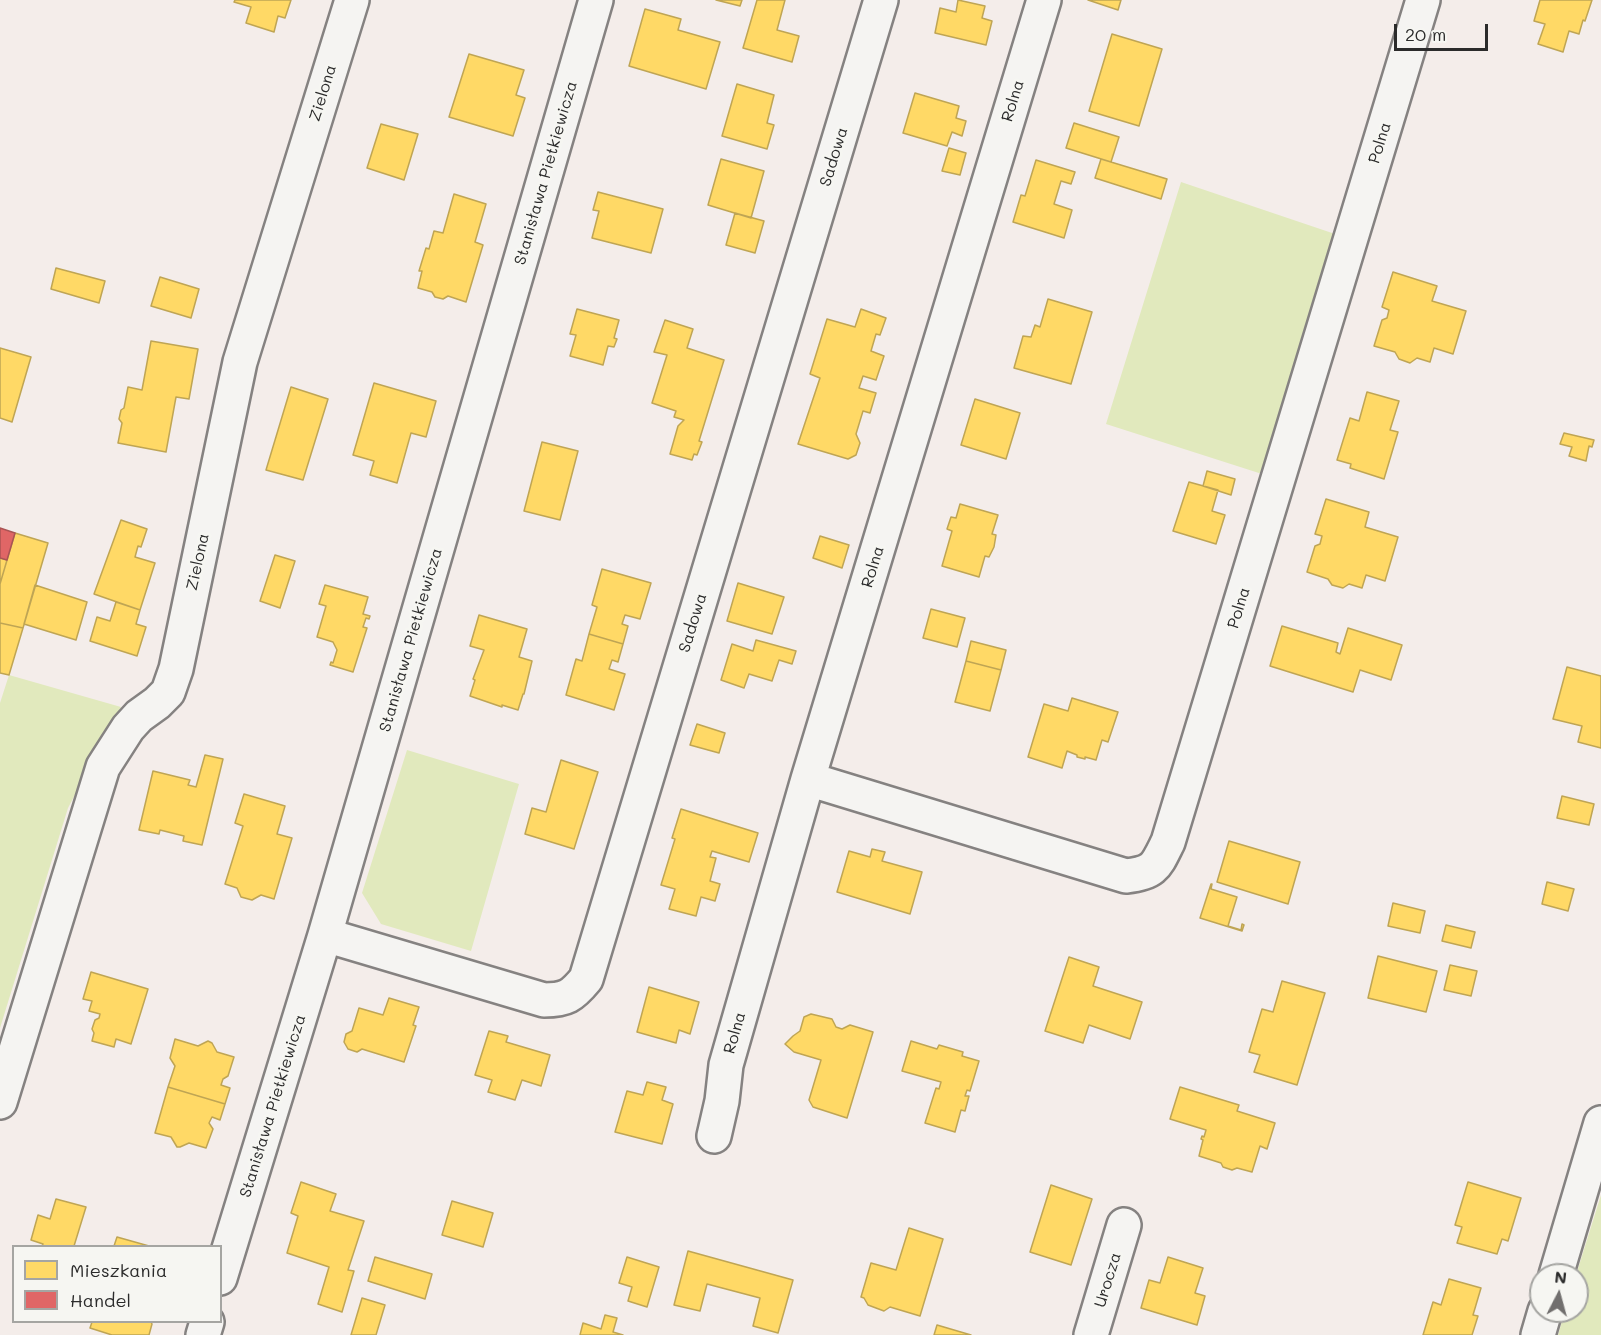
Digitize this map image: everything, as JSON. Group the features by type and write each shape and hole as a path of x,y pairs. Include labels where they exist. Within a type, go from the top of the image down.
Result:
{"street":[{"name":"Zielona","path":"0,1102 103,768 128,728 168,692 176,669 240,362 352,0"},
{"name":"Stanisława Pietkiewicza","path":"222,1271 325,935 596,0"},
{"name":"Sadowa","path":"325,935 544,1000 560,1000 575,992 586,979 882,0"},
{"name":"Rolna","path":"714,1136 722,1101 726,1065 808,779 1044,0"},
{"name":"Polna","path":"808,779 1126,876 1142,874 1156,866 1168,842 1423,0"},
{"path":"1560,1263 1601,1123"},
{"name":"Urocza","path":"1091,1335 1124,1225"}],"green space":[{"path":"1181,182 1335,234 1262,474 1106,424"},
{"path":"9,675 121,707 68,808 0,1028 0,703"},
{"path":"407,750 519,784 471,951 381,924 362,893"},
{"path":"1601,1195 1601,1335 1558,1335 1562,1323 1589,1323 1589,1263 1580,1263"}],"building: Mieszkania":[{"path":"235,0 291,0 285,18 278,16 274,32 246,23 251,7 234,2"},
{"path":"716,0 742,0 740,6"},
{"path":"757,0 785,0 777,30 799,36 792,62 743,48"},
{"path":"958,0 985,6 982,18 992,21 986,45 935,33 940,8 956,12"},
{"path":"1088,0 1121,0 1118,10"},
{"path":"1540,0 1592,0 1579,34 1569,31 1563,52 1538,44 1545,24 1534,21"},
{"path":"645,9 681,19 678,30 720,42 706,89 629,66"},
{"path":"1112,34 1162,49 1139,126 1089,111"},
{"path":"469,54 524,70 516,95 525,98 513,136 449,117"},
{"path":"737,84 774,95 767,123 774,125 767,149 722,136"},
{"path":"915,93 959,106 956,118 966,121 962,136 952,132 947,146 903,133"},
{"path":"1074,123 1119,137 1111,162 1066,148"},
{"path":"381,124 418,134 404,180 367,168"},
{"path":"949,148 966,153 960,175 942,171"},
{"path":"721,159 764,171 751,218 708,205"},
{"path":"1101,159 1167,179 1161,199 1095,178"},
{"path":"1036,160 1075,172 1071,184 1061,181 1054,204 1072,210 1064,238 1013,222 1021,195 1025,196"},
{"path":"598,192 663,209 651,253 592,238 599,211 593,210"},
{"path":"454,194 486,204 475,242 483,245 466,302 448,296 443,299 435,297 432,292 418,288 422,271 419,271 426,248 429,249 434,231 443,233"},
{"path":"735,213 764,221 755,253 726,245"},
{"path":"56,268 105,281 99,303 51,289"},
{"path":"1393,272 1437,286 1432,301 1466,311 1453,354 1434,348 1430,362 1417,358 1410,363 1399,359 1395,352 1374,346 1382,320 1387,318 1389,310 1382,307"},
{"path":"160,277 199,289 191,318 151,306"},
{"path":"1048,299 1092,312 1071,384 1014,368 1023,336 1031,337 1035,325 1040,327"},
{"path":"577,309 619,320 614,338 617,339 614,347 608,346 603,365 570,356 576,335 570,334"},
{"path":"861,309 886,318 880,335 876,334 871,351 884,356 876,380 863,376 859,388 876,393 870,413 863,411 856,434 860,443 856,455 848,459 798,444 820,378 810,374 827,319 855,327"},
{"path":"665,320 693,329 687,348 724,360 699,441 702,442 697,455 694,454 692,460 670,454 678,426 684,420 674,417 676,411 652,403 667,355 654,352"},
{"path":"151,341 198,349 189,399 176,397 166,452 118,443 122,423 119,419 121,410 124,408 128,387 142,390"},
{"path":"0,348 31,357 12,422 0,418"},
{"path":"374,383 436,401 426,437 411,433 397,483 370,475 374,461 353,455"},
{"path":"291,387 328,399 303,480 266,470"},
{"path":"1367,392 1399,401 1390,430 1398,432 1384,479 1350,468 1351,464 1337,460 1350,418 1359,421"},
{"path":"975,399 1020,413 1006,459 961,445"},
{"path":"1564,433 1594,440 1592,447 1589,446 1586,461 1569,456 1572,447 1560,444"},
{"path":"542,442 578,451 560,520 524,511"},
{"path":"1207,471 1235,479 1231,495 1203,486"},
{"path":"1189,482 1218,490 1212,511 1225,515 1216,544 1173,531"},
{"path":"1326,499 1369,512 1365,527 1398,537 1385,581 1366,575 1362,588 1349,584 1343,588 1332,585 1328,579 1307,572 1315,546 1320,544 1322,536 1315,534"},
{"path":"960,504 998,515 992,534 996,535 994,547 989,557 985,556 979,577 942,566 952,531 947,529 951,517 956,518"},
{"path":"121,520 147,529 135,557 155,563 140,610 94,594"},
{"path":"15,533 48,543 23,628 0,623 0,584"},
{"path":"820,536 849,545 842,568 813,558"},
{"path":"275,555 295,561 280,608 260,601"},
{"path":"0,558 7,560 0,584"},
{"path":"602,569 651,583 640,619 625,615 622,624 628,626 623,644 589,634 597,607 592,605"},
{"path":"738,583 784,597 772,634 727,621"},
{"path":"35,585 87,602 76,640 24,624"},
{"path":"325,585 368,597 363,614 370,616 369,619 366,618 363,627 367,628 353,672 330,665 331,662 333,663 337,650 333,642 317,637 326,606 319,604"},
{"path":"116,602 140,610 136,624 146,627 137,656 90,641 97,617 110,621"},
{"path":"931,609 965,618 957,647 923,638"},
{"path":"479,615 527,629 519,657 532,661 518,710 470,696 475,680 473,679 484,650 470,646"},
{"path":"0,623 23,628 9,675 0,673"},
{"path":"1282,626 1338,643 1336,652 1340,654 1348,628 1402,645 1391,680 1360,670 1353,692 1270,666"},
{"path":"589,634 623,644 618,662 612,660 609,669 625,674 614,710 566,695 576,659 582,661"},
{"path":"756,640 796,651 792,664 779,660 772,681 749,674 744,688 721,680 732,644 753,651"},
{"path":"971,641 1006,650 1001,670 966,661"},
{"path":"966,661 1001,670 990,711 955,702"},
{"path":"1567,667 1601,676 1601,748 1578,742 1582,726 1553,719"},
{"path":"1072,698 1118,712 1108,742 1102,740 1096,760 1077,757 1067,751 1062,768 1028,757 1044,704 1068,711"},
{"path":"697,724 725,733 719,753 690,745"},
{"path":"205,755 223,759 202,845 183,841 184,836 160,830 159,834 139,830 153,771 190,780 188,785 196,787"},
{"path":"561,760 598,772 574,849 525,834 532,808 546,812"},
{"path":"244,794 285,806 277,834 292,838 274,899 261,895 252,900 241,897 237,888 225,884 243,826 235,823"},
{"path":"1562,796 1594,804 1589,825 1557,818"},
{"path":"681,809 758,833 749,862 712,851 710,857 716,858 710,881 720,884 715,901 701,897 696,916 669,909 675,889 661,885 675,839 672,838"},
{"path":"1229,841 1300,862 1288,904 1217,882"},
{"path":"872,849 885,852 882,861 922,872 910,914 837,892 849,851 870,857"},
{"path":"1547,882 1574,889 1568,911 1542,904"},
{"path":"1211,884 1211,889 1237,897 1228,926 1241,930 1242,924 1244,925 1242,931 1200,918"},
{"path":"1393,903 1425,911 1420,933 1388,926"},
{"path":"1446,925 1475,932 1471,948 1442,941"},
{"path":"1378,956 1437,971 1426,1012 1368,998"},
{"path":"1069,957 1099,967 1093,986 1142,1002 1130,1039 1089,1025 1083,1043 1045,1031"},
{"path":"1450,965 1477,971 1471,996 1444,990"},
{"path":"91,972 148,989 131,1044 116,1039 114,1047 92,1041 94,1033 92,1029 100,1014 89,1011 92,1001 83,999"},
{"path":"1282,981 1325,993 1297,1085 1254,1072 1260,1055 1249,1052 1262,1009 1273,1012"},
{"path":"649,987 699,1002 690,1034 679,1030 676,1043 637,1032"},
{"path":"389,998 419,1007 413,1025 416,1026 404,1062 362,1049 357,1052 348,1049 344,1042 346,1034 352,1031 359,1008 383,1015"},
{"path":"811,1014 832,1019 836,1027 842,1029 850,1025 873,1032 847,1118 813,1107 809,1100 821,1060 794,1052 785,1044 800,1031 804,1017"},
{"path":"489,1031 508,1036 506,1042 550,1055 541,1086 522,1080 515,1100 488,1092 492,1080 475,1075"},
{"path":"175,1039 198,1046 208,1041 212,1043 217,1052 234,1057 228,1076 223,1079 221,1085 230,1088 225,1104 168,1087 175,1066 170,1058"},
{"path":"911,1041 937,1049 939,1045 963,1052 962,1056 979,1061 970,1091 967,1090 965,1096 969,1096 965,1111 961,1110 955,1132 925,1123 936,1088 939,1089 941,1082 902,1071"},
{"path":"647,1082 666,1087 662,1100 673,1104 662,1144 615,1132 627,1091 643,1095"},
{"path":"168,1087 225,1104 220,1120 212,1117 209,1123 213,1129 206,1148 189,1143 177,1147 171,1137 155,1133"},
{"path":"1180,1087 1239,1105 1237,1111 1275,1123 1267,1149 1260,1146 1252,1172 1237,1168 1232,1170 1223,1167 1221,1163 1199,1156 1203,1140 1201,1139 1206,1130 1170,1119"},
{"path":"301,1182 336,1194 330,1211 364,1221 348,1270 354,1271 342,1312 318,1304 329,1267 287,1253 298,1216 291,1213"},
{"path":"1468,1182 1521,1198 1508,1241 1502,1239 1497,1254 1457,1243 1462,1227 1455,1225"},
{"path":"1051,1185 1092,1199 1071,1265 1030,1252"},
{"path":"56,1199 86,1207 74,1245 42,1245 31,1240 38,1215 50,1219"},
{"path":"452,1201 493,1213 483,1247 442,1235"},
{"path":"909,1228 943,1239 920,1316 890,1307 884,1311 868,1305 861,1297 871,1263 896,1270"},
{"path":"117,1237 145,1245 114,1245"},
{"path":"688,1251 793,1280 778,1333 753,1326 760,1298 707,1284 700,1311 674,1305"},
{"path":"375,1257 432,1274 425,1299 368,1281"},
{"path":"627,1257 659,1267 647,1307 628,1301 632,1287 619,1283"},
{"path":"1168,1257 1203,1268 1195,1293 1205,1296 1197,1325 1141,1308 1149,1280 1160,1283"},
{"path":"1449,1279 1481,1288 1473,1315 1478,1316 1472,1335 1423,1335 1433,1302 1441,1305"},
{"path":"362,1298 385,1305 376,1335 351,1335"},
{"path":"605,1315 617,1318 613,1332 623,1335 580,1335 583,1323 601,1329"},
{"path":"92,1323 152,1324 149,1335 112,1335 90,1328"},
{"path":"937,1325 971,1335 934,1335"}],"building: Handel":[{"path":"0,528 15,533 7,560 0,558"}]}
